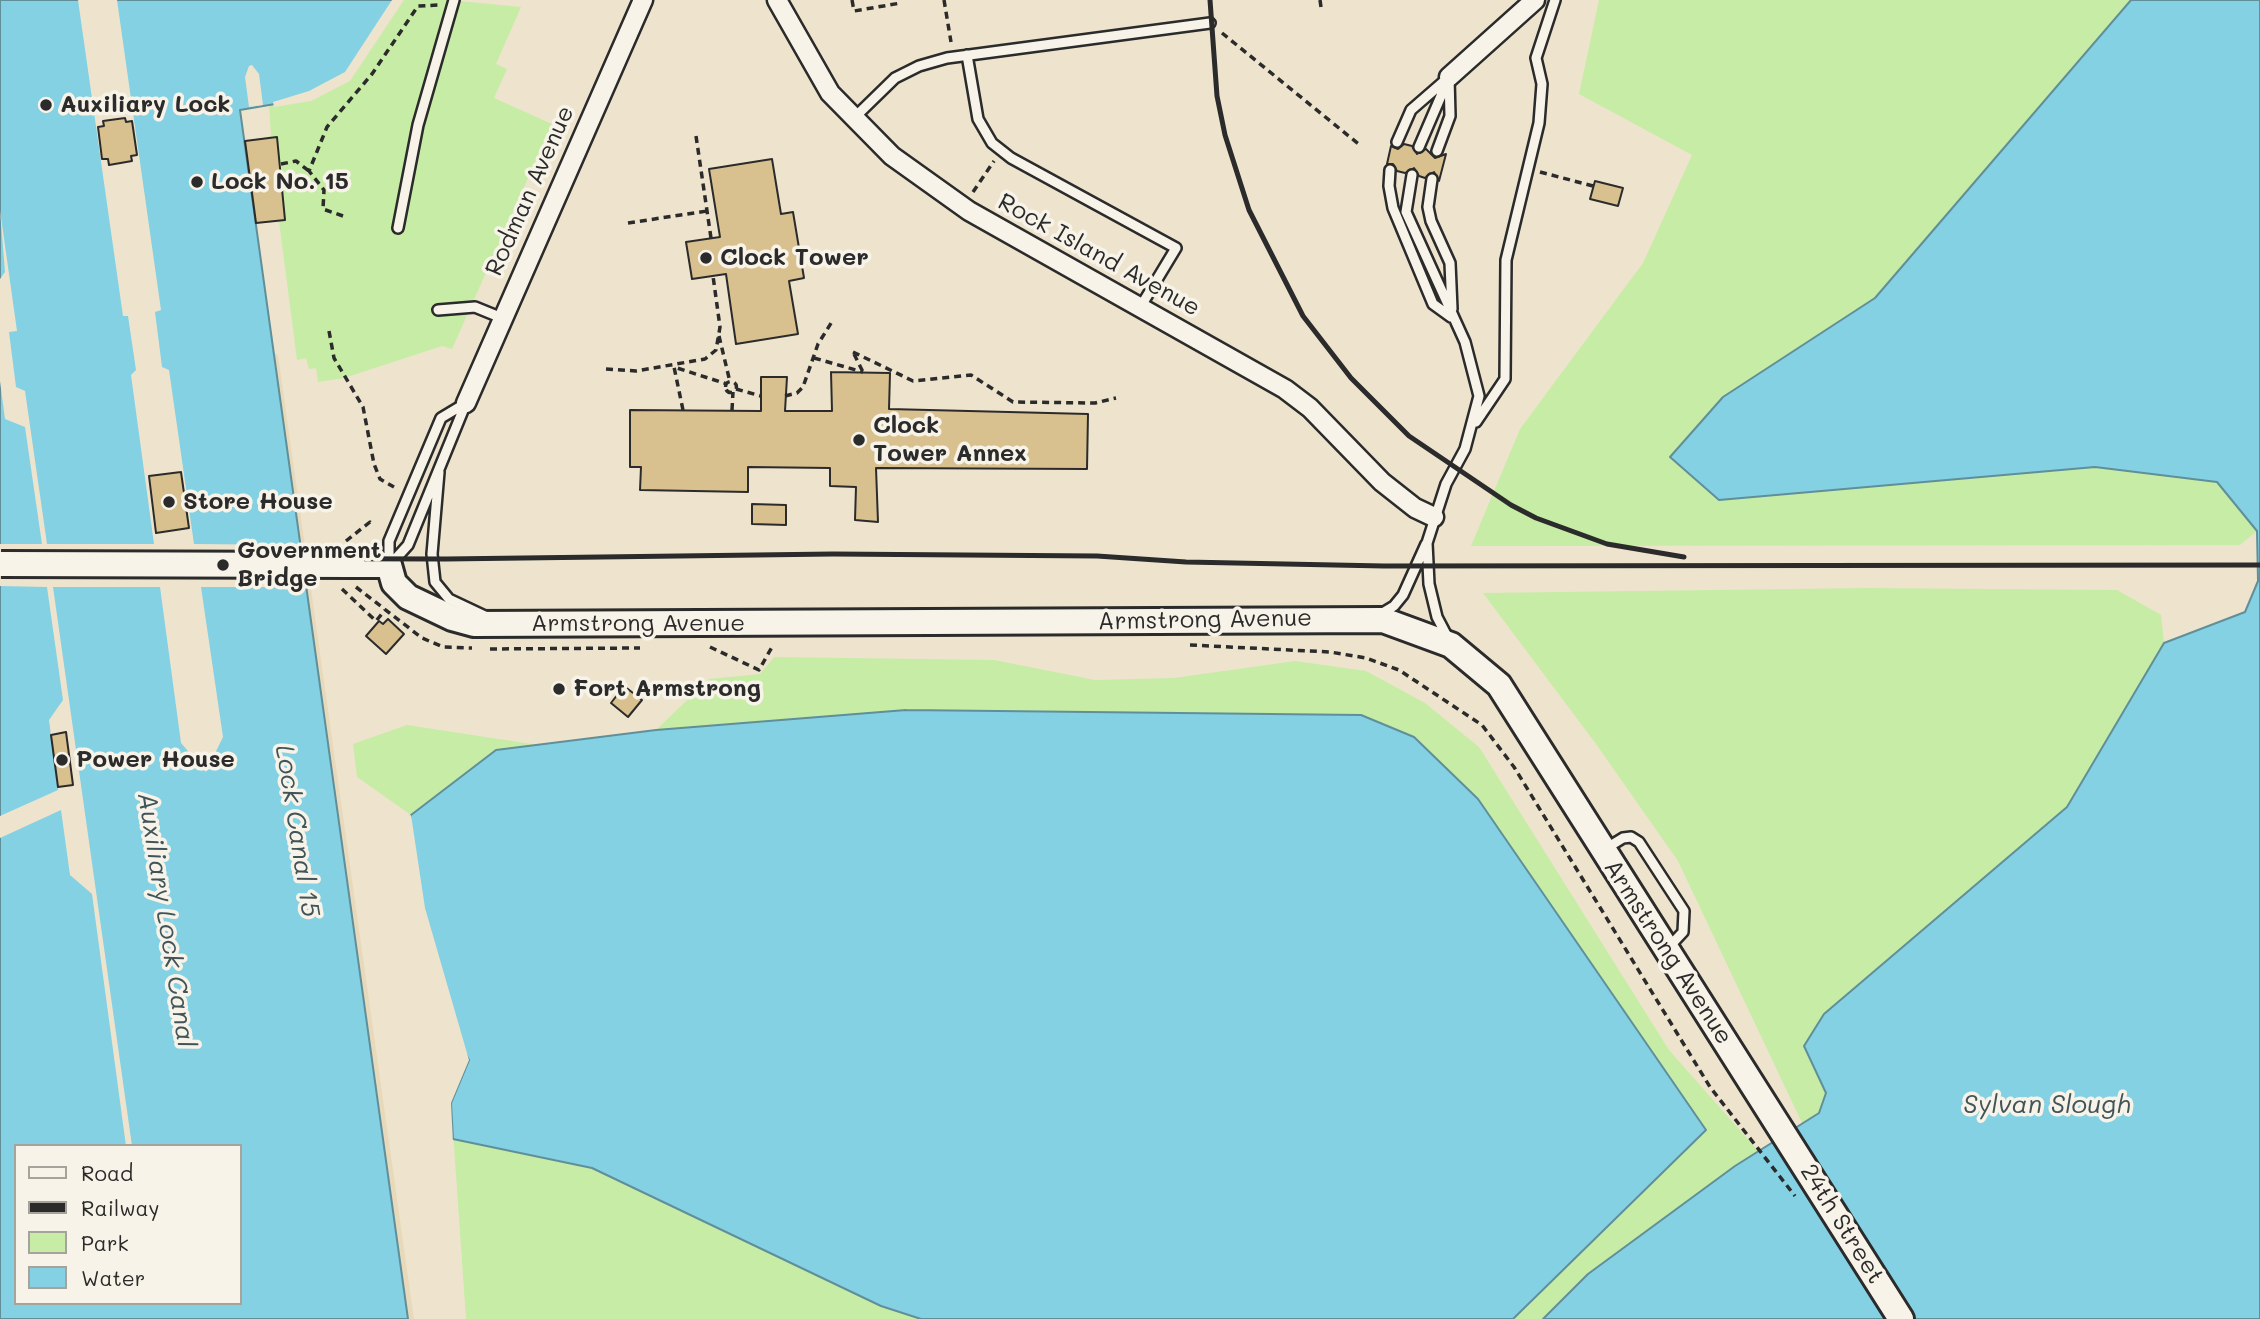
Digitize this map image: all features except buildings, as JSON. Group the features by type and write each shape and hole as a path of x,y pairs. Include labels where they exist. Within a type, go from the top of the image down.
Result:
{"street":[{"name":"Rodman Avenue","path":"466,403 643,0"},
{"name":"Rock Island Avenue","path":"777,0 830,93 892,156 962,207 1142,306 1285,389 1310,408 1382,482 1415,508 1434,517"},
{"path":"1449,77 1535,0"},
{"path":"0,564 389,565"},
{"name":"Armstrong Avenue","path":"389,565 394,583 408,597 463,622 1396,622 1451,645 1499,685 1782,1129"},
{"name":"24th Street","path":"1782,1129 1901,1319"}],"lane":[{"path":"1472,428 1505,379 1506,260 1539,123 1542,84 1536,58 1555,0"},
{"path":"398,228 418,125 453,3"},
{"path":"853,119 895,78 919,66 967,55 1210,23"},
{"path":"967,55 978,119 992,144 1176,248 1142,306"},
{"path":"1396,142 1411,110 1449,77"},
{"path":"1419,147 1449,77"},
{"path":"1437,152 1450,116 1449,77"},
{"path":"1391,170 1388,186 1393,208 1433,304 1452,318"},
{"path":"1372,620 1394,606 1403,595 1427,543 1434,517 1472,428 1479,396 1465,342 1406,212 1412,174"},
{"path":"1432,179 1428,207 1450,263 1452,318"},
{"path":"438,310 475,307 502,318"},
{"path":"389,565 389,541 441,418 466,403"},
{"name":"Rodman Avenue","path":"389,565 408,545 466,403"},
{"name":"Rodman Avenue","path":"439,472 432,554 435,582 449,599 502,624"},
{"path":"1427,543 1429,584 1437,617 1451,645"},
{"path":"1603,850 1623,838 1631,837 1639,842 1684,911 1682,932 1667,950"}],"path":[{"path":"852,0 853,11 901,3"},
{"path":"944,0 951,42 962,41"},
{"path":"1320,0 1321,7"},
{"path":"309,171 327,127 372,75 418,6 453,3"},
{"path":"1210,23 1362,146"},
{"path":"695,136 711,238"},
{"path":"972,193 1001,150"},
{"path":"281,163 296,162 309,171 324,190 323,209 343,216"},
{"path":"1528,169 1594,186"},
{"path":"628,223 708,211"},
{"path":"713,276 718,335 729,383 728,391 761,396"},
{"path":"786,396 797,393 803,387 833,320"},
{"path":"329,331 334,358 363,407 374,464 380,480 394,487"},
{"path":"606,369 636,371 705,359 716,350 718,335"},
{"path":"814,358 863,372 853,352 913,381 971,375 1013,402 1095,403 1116,398"},
{"path":"683,410 674,367 736,384 732,410"},
{"path":"373,526 370,522 351,563 385,610 422,638 443,647 476,648"},
{"path":"346,592 376,621 385,610"},
{"path":"1187,645 1330,652 1366,657 1399,670 1482,725 1514,767 1710,1087 1799,1202"},
{"path":"697,646 722,647"},
{"path":"710,647 759,670 772,647"},
{"path":"760,647 785,647"},
{"path":"487,648 646,648"}],"shaded area":[{"path":"273,353 278,355 414,1319 408,1319"}],"green space":[{"path":"400,0 449,0 521,7 496,64 507,69 494,98 552,124 452,349 442,346 344,378 318,382 316,368 309,369 306,358 297,360 279,221 256,224 245,141 271,136 269,104 310,98"},
{"path":"1599,0 2260,0 2218,482 2257,531 2240,545 1471,546 1520,429 1643,263 1692,155 1579,94"},
{"path":"1868,588 2117,590 2161,615 2164,643 2068,807 1824,1014 1804,1046 1826,1093 1819,1113 1803,1125 1678,861 1596,744 1483,593"},
{"path":"774,657 994,660 1095,680 1174,678 1295,661 1366,671 1425,703 1479,747 1669,1050 1760,1153 1569,1319 1338,1319 1639,1037 1478,799 1414,737 1361,715 906,710 656,730 709,679 760,674"},
{"path":"407,725 538,745 608,736 411,815 357,777 353,744"},
{"path":"451,1103 1168,1319 466,1319"}],"water":[{"path":"0,0 400,0 347,78 310,98 240,110 408,1319 0,1319"},
{"name":"Sylvan Slough","path":"2131,0 2260,0 2260,1319 1543,1319 1588,1274 1735,1166 1819,1113 1826,1093 1804,1046 1824,1014 2067,807 2164,643 2245,612 2258,581 2257,531 2217,482 2095,467 1719,500 1670,457 1723,397 1875,298"},
{"path":"906,710 1361,715 1414,737 1478,799 1706,1130 1513,1319 921,1319 881,1306 592,1168 453,1139 451,1103 469,1060 433,993 400,840 411,815 496,750 656,730"}],"pier":[{"path":"78,0 117,0 161,310 155,312 162,367 169,370 194,544 303,545 309,587 201,587 223,737 206,772 181,743 160,587 53,587 132,1144 126,1144 92,894 70,875 61,810 0,838 0,816 58,790 49,720 63,700 47,587 0,586 0,544 42,544 25,427 5,419 0,381 0,279 5,272 0,210 17,331 9,332 16,387 25,391 47,544 154,544 131,375 136,370 128,316 123,316"},
{"path":"392,0 404,0 350,81 311,101 274,107 273,102 309,91 345,72"},
{"path":"252,65 259,74 263,105 249,107 245,77"},
{"path":"411,815 425,908 469,1060 451,1103 453,1143 450,1140 447,1103 465,1060 430,994 396,840 407,816"}],"railway":[{"path":"1210,0 1217,96 1225,135 1249,210 1303,316 1351,378 1409,436 1511,505 1536,518 1607,544 1684,557"},
{"path":"0,558 446,559 833,554 1097,556 1186,562 1384,566 2260,565"}],"place":[{"name":"Auxiliary Lock","path":"46,105"},
{"name":"Lock No. 15","path":"197,182"},
{"name":"Clock Tower","path":"706,258"},
{"name":"Clock Tower Annex","path":"859,440"},
{"name":"Store House","path":"169,502"},
{"name":"Government Bridge","path":"223,565"},
{"name":"Fort Armstrong","path":"559,689"},
{"name":"Power House","path":"62,760"}],"water label":[{"name":"Lock Canal 15","path":"297,831"},
{"name":"Auxiliary Lock Canal","path":"166,920"}]}
